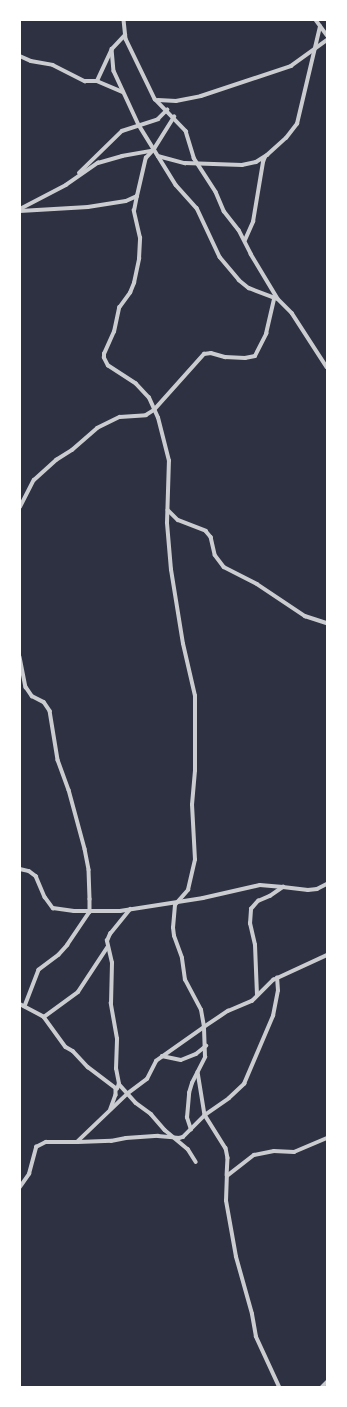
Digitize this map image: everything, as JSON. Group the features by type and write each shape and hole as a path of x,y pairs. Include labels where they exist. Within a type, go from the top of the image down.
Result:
{"street":[{"path":"20,507 34,480 97,428 120,416 146,415 154,410 204,354 211,353 225,357 245,358 255,356 266,334 276,299 240,230 224,211 216,192 197,164 191,151 186,131 155,99 125,35 124,20"},
{"path":"316,20 327,35"},
{"path":"157,156 179,162 197,164 250,164 267,155 286,138 296,124 310,64 316,49 320,27"},
{"path":"97,81 112,50 125,35"},
{"path":"155,99 176,101 213,92 291,66 327,40"},
{"path":"112,50 114,71 139,125 153,150 176,184 197,208 214,247 232,274 249,288 276,299 292,313 327,367"},
{"path":"20,56 31,61 54,65 85,81 97,81 124,92"},
{"path":"73,180 122,131 158,119 167,110"},
{"path":"174,117 153,150 146,158 134,211 140,238 139,259 130,293 119,308 114,332 104,354 104,358 108,366 143,389 158,418 169,461 167,523 173,586 183,644 195,696 195,771 192,805 195,860 188,890 177,902 174,910 174,936 180,949 185,980 201,1010 206,1046 203,1062 189,1093 187,1118 191,1130"},
{"path":"20,210 106,160 153,150"},
{"path":"245,240 253,222 263,162 267,155"},
{"path":"20,210 88,207 126,201 137,196"},
{"path":"168,510 178,520 206,531 211,537 215,555 224,567 257,584 305,616 327,623"},
{"path":"20,657 26,687 32,696 44,702 50,711 58,760 69,790 85,849 89,870 90,912 68,945 59,955 39,970 25,1006"},
{"path":"20,869 29,871 36,876 45,897 53,908 90,912 130,909 203,898 260,885 308,890 327,884"},
{"path":"257,995 255,945 250,924 251,909 258,901 270,896 283,887"},
{"path":"130,909 108,938 107,948 112,963 112,1004 117,1039 116,1064 119,1084 127,1094 188,1149 196,1162"},
{"path":"44,1017 78,992 107,948"},
{"path":"77,1142 127,1094 147,1079 153,1066 162,1056 228,1011 252,1000 277,978 327,955"},
{"path":"20,1187 29,1174 34,1150 40,1144 46,1142 111,1141 126,1138 158,1136 183,1137 205,1115 229,1098 244,1084 273,1016 278,991 277,978"},
{"path":"20,1004 44,1017 66,1047 73,1051 88,1067 117,1089"},
{"path":"162,1056 181,1060 196,1054 206,1046"},
{"path":"198,1072 205,1115 226,1148 228,1158 226,1201 236,1257 256,1337 279,1387"},
{"path":"111,1110 119,1084"},
{"path":"227,1176 254,1156 274,1151 294,1152 327,1138"},
{"path":"322,1387 327,1382"}]}
